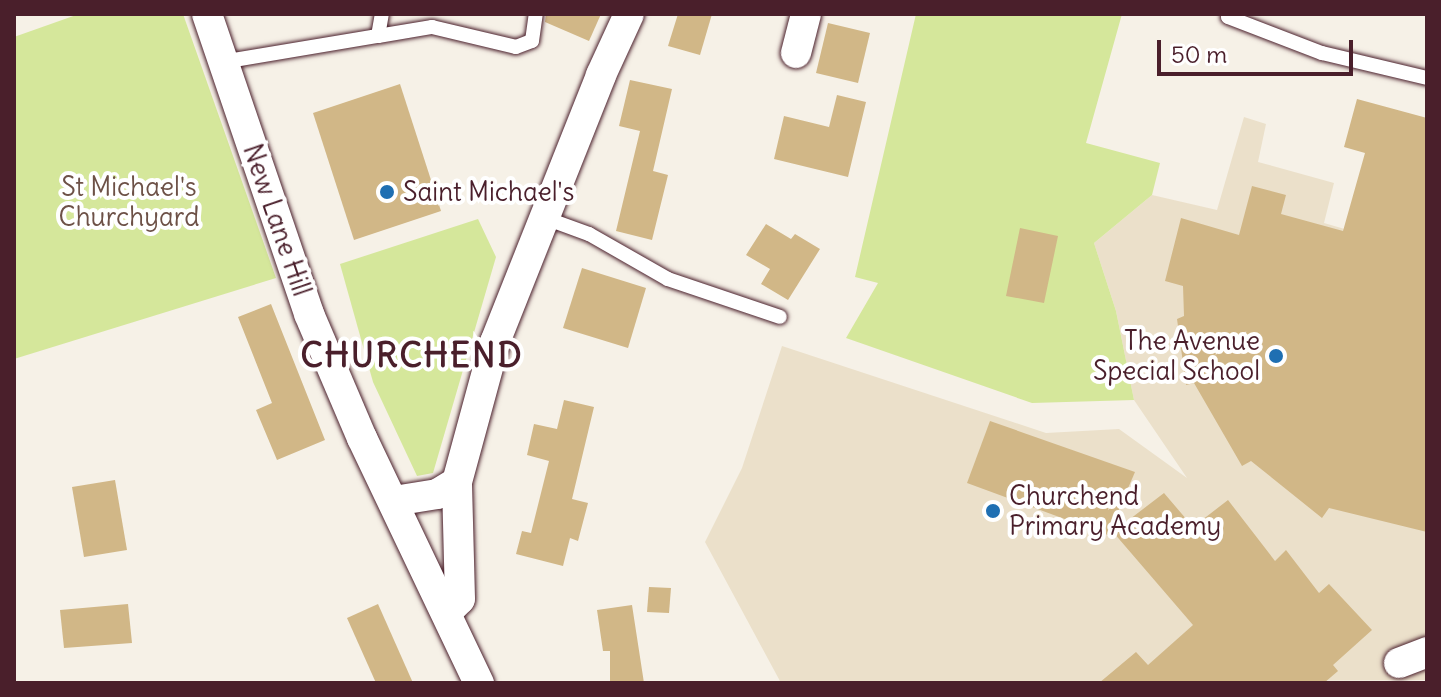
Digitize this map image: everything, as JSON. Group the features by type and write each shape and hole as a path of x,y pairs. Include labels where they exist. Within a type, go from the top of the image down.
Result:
{"street":[{"name":"New Lane Hill","path":"207,14 309,314 362,438 479,683"},
{"path":"447,612 460,599 457,482 495,342 629,14"},
{"path":"796,53 806,14"},
{"path":"394,501 437,494 457,482"}],"lane":[{"path":"378,36 382,14"},
{"path":"222,62 432,27 516,47 532,41 536,14"},
{"path":"1229,14 1228,17 1322,53 1427,78"},
{"path":"545,218 589,234 668,279 780,317"}],"shaded area":[{"name":"Churchend Primary Academy","path":"1244,117 1266,124 1258,162 1334,183 1324,223 1427,253 1427,680 781,683 705,542 742,468 782,346 1046,433 1119,429 1187,478 1134,400 1116,311 1094,243 1152,195 1217,210"}],"green space":[{"name":"St Michael's Churchyard","path":"79,14 183,14 276,278 14,359 14,37"},
{"path":"916,14 1122,14 1086,143 1160,163 1152,195 1094,243 1116,311 1134,400 1032,403 846,338 878,283 855,277"},
{"path":"478,219 496,257 433,473 417,476 373,382 340,264"}],"building":[{"path":"546,14 601,14 589,41 545,22"},
{"path":"678,14 712,14 700,55 668,46"},
{"path":"828,23 870,33 858,83 816,73"},
{"path":"630,80 672,89 653,171 668,175 652,240 616,231 640,131 619,126"},
{"path":"400,84 441,211 354,240 313,113"},
{"path":"837,95 866,102 848,177 774,159 784,116 829,127"},
{"name":"The Avenue Special School","path":"1357,99 1427,118 1427,532 1329,508 1322,518 1251,461 1242,466 1194,383 1186,385 1177,319 1184,316 1183,286 1165,281 1181,218 1239,235 1252,186 1286,195 1281,214 1343,231 1365,153 1344,147"},
{"path":"766,224 791,239 795,234 820,249 788,300 761,284 770,269 746,255"},
{"path":"1020,228 1058,236 1044,303 1006,296"},
{"path":"582,268 646,288 628,348 563,328"},
{"path":"271,304 325,440 277,460 256,410 272,403 238,317"},
{"path":"564,400 594,407 572,499 588,503 578,541 570,538 563,566 516,554 522,531 531,533 549,461 527,455 534,424 557,429"},
{"path":"990,421 1135,472 1108,535 967,483"},
{"path":"115,480 127,550 84,557 72,487"},
{"path":"1164,493 1193,527 1228,500 1275,561 1286,550 1319,593 1329,584 1372,630 1333,665 1338,671 1324,683 1099,683 1136,652 1148,665 1193,625 1113,532"},
{"path":"649,587 671,588 669,613 647,612"},
{"path":"128,604 132,643 64,648 60,610"},
{"path":"378,604 413,683 376,683 347,618"},
{"path":"632,605 644,683 610,683 610,651 603,651 597,610"}],"place":[{"name":"Saint Michael's","path":"387,192"},
{"name":"The Avenue Special School","path":"1276,356"},
{"name":"Churchend Primary Academy","path":"993,511"}],"district":[{"name":"CHURCHEND","path":"412,355"}]}
